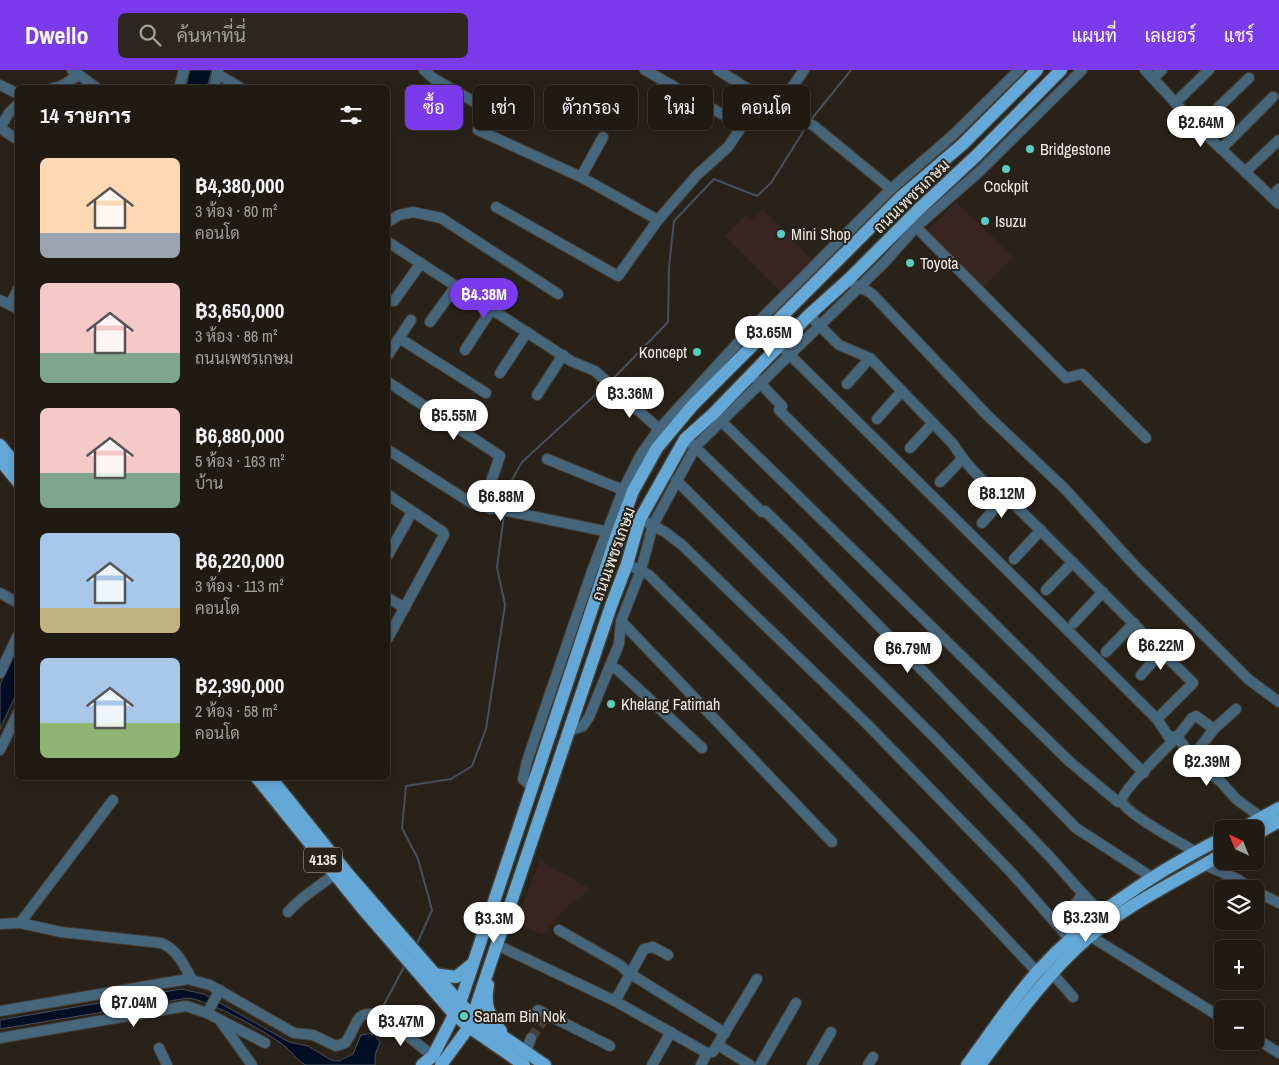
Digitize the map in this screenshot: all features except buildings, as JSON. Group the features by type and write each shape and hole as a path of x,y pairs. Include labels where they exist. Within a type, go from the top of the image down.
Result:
{"main road":[{"name":"ถนนเพชรเกษม","path":"440,1061 528,800 613,533 632,492 657,448 690,402 897,192 963,144 1037,70"},
{"name":"ถนนเพชรเกษม","path":"422,1065 440,1061 471,1022 611,606 627,564 640,519 685,439 718,418 750,373 786,351 809,315 854,284 918,210 976,156 1061,70"},
{"path":"897,192 918,210"},
{"path":"0,445 15,463"},
{"path":"0,460 15,478"},
{"name":"4135","path":"259,780 334,874 396,938 457,1009 492,1043 524,1065"},
{"name":"4135","path":"273,780 396,938"},
{"path":"532,787 550,789"},
{"path":"1258,820 1279,808"},
{"path":"1264,830 1279,821"},
{"path":"967,1065 1066,936 1102,914 1153,878 1214,842"},
{"path":"980,1065 1052,973 1090,936 1138,904 1214,859"},
{"path":"440,1061 443,1021 431,978 456,976 468,968 474,960"},
{"path":"491,963 486,1006 491,1017 506,1037"},
{"name":"4135","path":"471,1022 506,1037 544,1065"},
{"path":"440,1061 468,1043 492,1043"}],"street":[{"path":"180,85 184,70"},
{"path":"424,70 432,78 483,107 485,112 478,130 580,177 658,220"},
{"path":"645,70 723,115"},
{"path":"718,70 731,73 744,85"},
{"path":"794,85 804,70"},
{"path":"810,124 897,192 1019,70"},
{"path":"569,731 583,726 589,717 619,644 622,616 641,570 653,525 696,446 718,418 761,384 786,351 819,326 854,284 979,172 1082,70"},
{"path":"1146,70 1220,149 1276,197"},
{"path":"1153,78 1162,70"},
{"path":"1175,103 1209,70"},
{"path":"61,85 75,72 93,85"},
{"path":"215,85 218,72 237,85"},
{"path":"1198,127 1249,78"},
{"path":"0,85 15,92"},
{"path":"1220,149 1273,97"},
{"path":"15,107 0,128 15,138"},
{"path":"496,207 618,276 658,220 697,175 728,148 739,130"},
{"path":"580,177 603,137"},
{"path":"1245,172 1279,140"},
{"path":"390,221 399,215 413,212 441,218 558,294"},
{"path":"916,227 1066,378 1082,374 1146,438"},
{"path":"390,245 422,263 563,356 594,370 659,429"},
{"path":"394,301 422,263"},
{"path":"854,284 867,289 988,416 1065,489 1137,568 1248,679 1279,702"},
{"path":"430,322 456,286"},
{"path":"465,350 492,310"},
{"path":"809,315 838,345 870,358 953,444 962,459 1041,530 1193,683 1157,719"},
{"path":"390,352 411,320"},
{"path":"500,373 527,332"},
{"path":"399,338 486,393"},
{"path":"786,351 1157,719 1168,736 1176,737 1194,759 1222,783 1236,799 1262,818"},
{"path":"538,395 563,356"},
{"path":"847,384 870,358"},
{"path":"750,373 782,406 779,410 1144,773"},
{"path":"390,383 500,456 487,493 490,508"},
{"path":"877,419 902,391"},
{"path":"390,451 473,504 515,511 613,533 623,490 640,456 659,429 690,402"},
{"path":"718,418 1070,762 1134,814 1196,852"},
{"path":"910,448 933,423"},
{"path":"685,439 696,446 762,512 765,511 797,542 1076,828 1153,878"},
{"path":"547,459 623,490"},
{"path":"940,482 962,459"},
{"path":"676,480 914,717 1050,857 1102,914"},
{"path":"390,496 444,535 390,635"},
{"path":"982,523 1004,498"},
{"path":"390,551 412,512"},
{"path":"640,519 653,525 682,545 828,686 1009,870 1066,936"},
{"path":"1014,559 1041,530"},
{"path":"1046,590 1073,562"},
{"path":"627,564 649,575 803,728 971,900 1037,972"},
{"path":"1074,623 1103,592"},
{"path":"0,593 15,601"},
{"path":"390,599 406,608"},
{"path":"611,606 832,842"},
{"path":"1106,652 1134,623"},
{"path":"0,673 15,642"},
{"path":"1141,675 1162,651"},
{"path":"610,666 618,670 702,748"},
{"path":"1197,751 1214,729 1236,709"},
{"path":"1121,802 1123,794 1131,784 1144,773 1192,718 1196,716 1214,729"},
{"path":"0,750 15,719"},
{"path":"20,923 113,800"},
{"path":"1204,865 1239,880"},
{"path":"288,912 303,894 318,888 334,874"},
{"path":"1066,936 1075,904 1084,894"},
{"path":"1264,895 1279,903"},
{"path":"0,924 20,923 60,932 161,943 169,946 175,953 192,980"},
{"path":"559,930 620,965 629,974 725,1033"},
{"path":"1090,936 1214,1013"},
{"path":"497,945 615,1001 707,1053 713,1052 718,1045 757,979"},
{"path":"615,1001 644,949 649,947 668,955"},
{"path":"1052,973 1073,997"},
{"path":"0,1011 159,983 192,980 219,992 294,1033 313,1035 336,1046 345,1043 360,1016 366,1013 381,1016 440,1061"},
{"path":"208,1010 219,992"},
{"path":"760,1065 796,1003"},
{"path":"0,1038 186,1006 208,1010 219,1019 265,1043"},
{"path":"545,1016 610,1046"},
{"path":"219,1019 252,1065"},
{"path":"652,1065 671,1032"},
{"path":"812,1065 831,1032"},
{"path":"526,1051 532,1038"},
{"path":"1264,1044 1279,1053"},
{"path":"718,1045 750,1065"},
{"path":"158,1048 167,1065"},
{"path":"701,1065 707,1053"}],"shaded area":[{"path":"956,202 1013,257 981,289 925,232"},
{"path":"763,209 812,260 781,292 725,236 746,215 751,220"},
{"path":"540,860 591,889 567,907 543,935 516,923"}],"water":[{"path":"190,70 212,70 208,85 186,85"},
{"path":"15,651 15,696 0,729 0,685"},
{"path":"181,989 204,994 289,1042 308,1046 331,1060 339,1061 353,1054 361,1035 373,1033 380,1042 375,1055 375,1065 306,1065 278,1041 253,1026 224,1011 198,1000 188,998 0,1029 0,1020"}],"waterway":[{"path":"810,121 851,70"},
{"path":"611,381 668,322 669,267 674,221 714,179 757,196 771,183 804,130"},
{"path":"505,508 507,489 522,462 605,386"},
{"path":"416,946 432,910 418,859 402,828 406,786 451,779 472,766 486,729 505,605 497,567 504,515"},
{"path":"380,1012 405,965"},
{"path":"372,1035 378,1019"}],"tunnel":[{"path":"531,1038 544,1019"}],"place":[{"name":"Bridgestone","path":"1030,149"},
{"name":"Cockpit","path":"1006,169"},
{"name":"Isuzu","path":"985,221"},
{"name":"Mini Shop","path":"781,234"},
{"name":"Toyota","path":"910,263"},
{"name":"Koncept","path":"697,352"},
{"name":"Khelang Fatimah","path":"611,704"},
{"name":"Sanam Bin Nok","path":"464,1016"}]}
